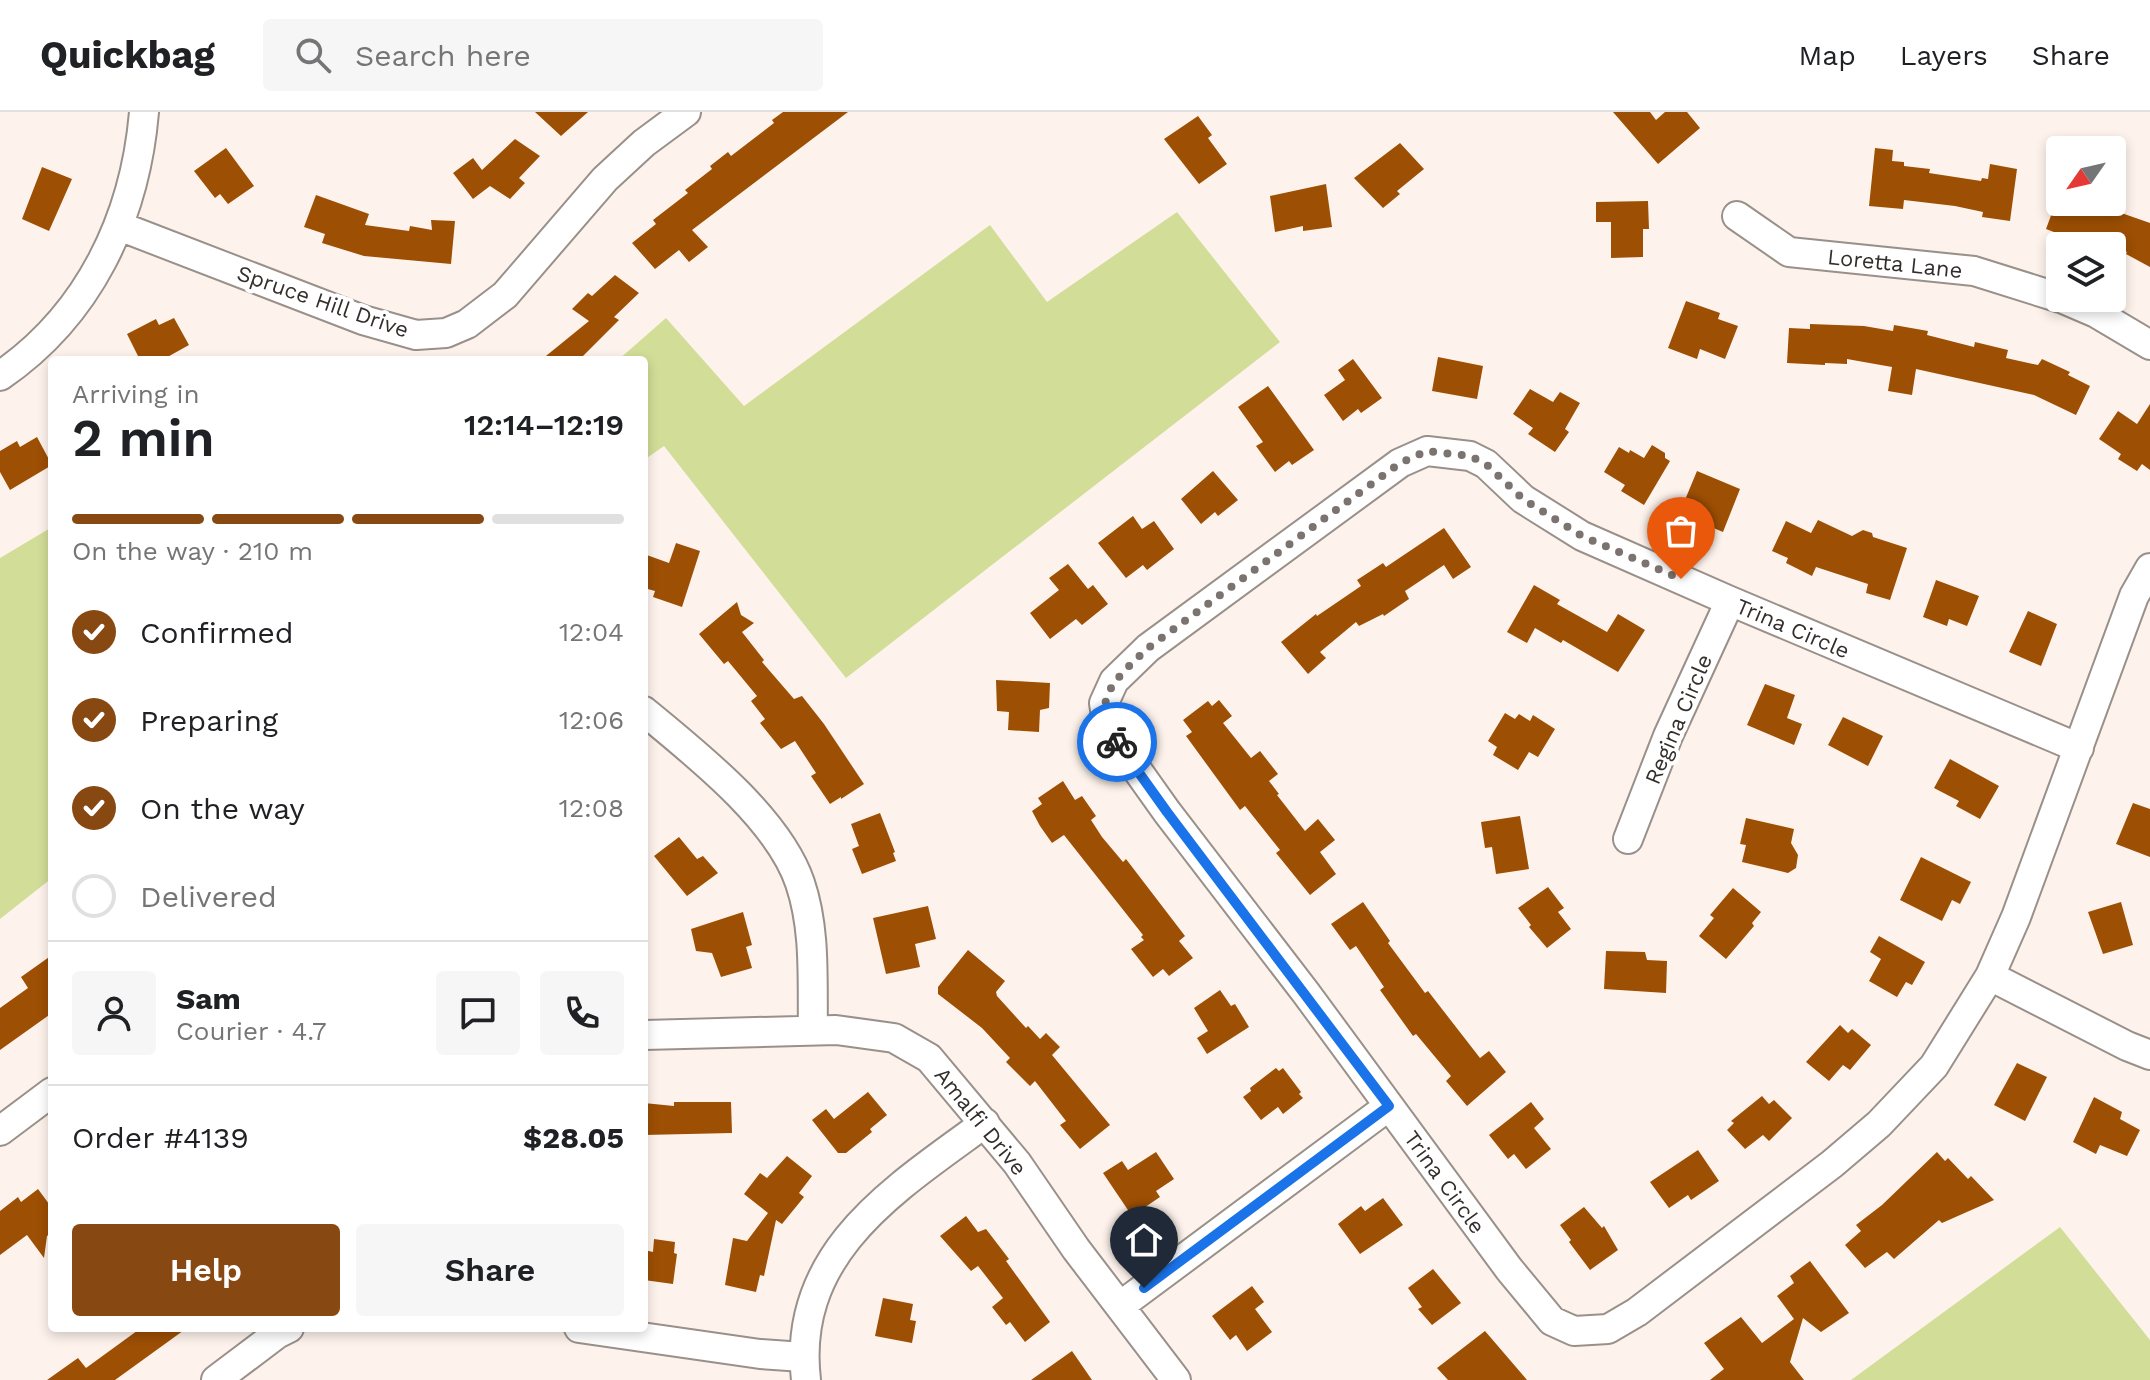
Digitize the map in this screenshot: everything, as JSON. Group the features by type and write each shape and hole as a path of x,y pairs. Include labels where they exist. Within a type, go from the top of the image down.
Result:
{"street":[{"path":"0,376 51,335 80,301 119,226 141,151 144,112"},
{"name":"Spruce Hill Drive","path":"119,226 363,320 416,335 446,333 467,324 505,295 605,179 644,143 686,112"},
{"name":"Loretta Lane","path":"1737,216 1789,252 1974,271 2046,294"},
{"name":"Loretta Lane","path":"2094,312 2150,345"},
{"name":"Trina Circle","path":"2079,748 1582,536 1523,499 1486,464 1470,456 1427,451 1400,463 1148,648 1114,681 1104,703 1108,729 1167,812 1509,1269 1552,1321 1574,1331 1608,1329 1637,1312 1796,1192 1879,1124 1934,1066 1990,976 2016,917 2079,748 2134,596 2150,568"},
{"name":"Regina Circle","path":"1628,839 1668,736 1730,601"},
{"path":"648,714 711,767 770,829 799,881 811,935 813,1030"},
{"path":"1990,976 2150,1055"},
{"name":"Amalfi Drive","path":"648,1035 836,1030 894,1038 929,1058 1017,1163 1076,1249 1176,1380"},
{"path":"0,1131 48,1095"},
{"path":"1120,1306 1389,1106"},
{"path":"607,1332 760,1354 805,1368 806,1326 821,1276 849,1233 888,1194 985,1123"},
{"path":"216,1380 281,1332"}],"green space":[{"path":"1177,212 1280,342 846,678 664,446 648,457 648,356 623,356 666,318 744,406 990,225 1047,302"},
{"path":"48,529 48,881 0,919 0,558"},
{"path":"2060,1227 2150,1340 2150,1380 1851,1380"}],"building":[{"path":"535,112 588,112 561,136"},
{"path":"783,112 848,112 692,230 708,247 689,262 679,250 655,269 632,243 656,224 653,220 688,193 685,190 712,169 710,166 728,152 731,156 774,123 772,120"},
{"path":"1613,112 1650,112 1656,120 1665,112 1687,112 1700,128 1658,164"},
{"path":"1198,116 1212,135 1208,138 1227,164 1199,184 1164,139"},
{"path":"515,139 540,156 519,178 525,183 510,199 490,186 473,199 453,173 473,158 482,170"},
{"path":"1400,143 1424,169 1397,191 1400,194 1383,208 1354,178"},
{"path":"226,148 254,186 228,204 220,194 215,198 194,171"},
{"path":"1875,148 1893,150 1892,161 1904,162 1904,166 1981,181 1982,178 1988,179 1990,164 2017,169 2010,221 1982,217 1983,212 1955,206 1904,200 1903,209 1869,206"},
{"path":"42,167 72,179 49,231 22,219"},
{"path":"1326,184 1332,227 1303,231 1303,226 1275,232 1270,196"},
{"path":"316,195 369,214 365,225 409,231 410,226 432,230 431,220 455,221 451,264 364,256 322,243 325,234 304,227"},
{"path":"1648,201 1649,229 1643,229 1643,257 1611,258 1611,222 1596,222 1596,202"},
{"path":"2126,215 2150,223 2150,267 2126,254 2126,232 2054,232 2046,229 2051,216"},
{"path":"615,275 639,293 614,317 619,320 583,356 546,356 589,321 572,309 588,293 592,296"},
{"path":"1686,301 1720,313 1718,319 1738,326 1725,359 1700,349 1697,359 1668,348"},
{"path":"174,318 189,345 169,356 138,356 127,334 156,319 159,325"},
{"path":"1810,324 1864,326 1893,331 1894,325 1928,331 1927,335 1974,347 1975,342 2008,350 2006,358 2038,365 2042,359 2090,386 2076,415 2034,395 1916,369 1912,395 1888,391 1892,367 1847,359 1847,364 1787,363 1789,328 1810,329"},
{"path":"1438,357 1483,366 1477,399 1432,391"},
{"path":"1353,359 1382,398 1361,413 1358,409 1343,421 1324,395 1345,380 1338,370"},
{"path":"1268,386 1314,450 1292,465 1289,461 1275,472 1256,446 1263,442 1238,407"},
{"path":"1530,389 1553,402 1560,392 1580,403 1565,429 1569,432 1555,452 1528,434 1533,428 1513,414"},
{"path":"2150,404 2150,470 2142,464 2137,471 2118,459 2121,454 2099,439 2118,411 2137,424"},
{"path":"37,437 48,458 48,467 10,490 0,472 0,451 17,441 20,447"},
{"path":"1652,445 1665,453 1665,458 1670,461 1644,505 1621,491 1625,485 1604,472 1619,447 1644,458"},
{"path":"1213,471 1238,500 1218,516 1215,512 1201,524 1181,499"},
{"path":"1697,471 1740,489 1723,532 1704,524 1701,529 1677,519"},
{"path":"1133,516 1142,529 1154,521 1174,549 1147,570 1143,565 1126,578 1098,543"},
{"path":"1818,520 1852,536 1863,530 1872,533 1873,537 1907,548 1890,600 1866,593 1868,584 1816,567 1812,576 1786,563 1788,558 1772,551 1786,521 1811,533"},
{"path":"1444,528 1471,567 1453,579 1444,565 1405,591 1409,599 1384,616 1359,626 1356,622 1320,652 1326,658 1308,674 1281,642 1316,614 1361,586 1357,580 1383,563 1386,567"},
{"path":"676,543 700,551 682,607 653,597 655,591 648,589 648,555 669,563"},
{"path":"1068,564 1088,589 1093,585 1108,604 1082,625 1076,619 1050,639 1030,613 1059,590 1049,578"},
{"path":"1936,580 1979,596 1967,626 1949,619 1947,626 1923,617"},
{"path":"1534,585 1560,600 1557,604 1607,632 1618,614 1645,630 1618,672 1563,640 1561,643 1535,628 1527,643 1507,632"},
{"path":"737,602 741,615 754,623 742,632 764,660 762,662 794,699 802,696 864,784 841,799 830,804 811,776 816,773 795,741 781,749 760,723 765,719 751,701 757,696 728,661 724,664 699,634"},
{"path":"2028,611 2057,624 2041,666 2009,652"},
{"path":"996,680 1050,683 1049,708 1040,710 1039,732 1008,730 1009,712 997,711"},
{"path":"1765,684 1795,695 1787,718 1802,724 1794,745 1747,725"},
{"path":"1219,700 1232,716 1223,723 1251,758 1260,751 1278,774 1269,781 1305,831 1318,819 1335,840 1320,852 1336,874 1310,895 1276,853 1280,850 1245,806 1240,810 1186,736 1192,732 1183,720 1208,701 1212,706"},
{"path":"1505,713 1515,719 1519,714 1530,721 1533,715 1555,729 1538,757 1529,752 1518,770 1493,755 1497,747 1488,741"},
{"path":"1843,717 1883,736 1868,766 1828,745"},
{"path":"1950,759 1999,786 1980,819 1956,806 1959,801 1934,788"},
{"path":"1063,781 1075,800 1082,796 1096,816 1091,820 1102,837 1123,862 1126,859 1185,936 1179,941 1193,958 1169,976 1163,969 1153,977 1131,949 1144,940 1143,935 1064,835 1052,843 1040,826 1032,811 1042,804 1038,798"},
{"path":"2133,803 2150,809 2150,857 2116,844"},
{"path":"880,813 896,861 862,874 852,849 859,846 851,824"},
{"path":"1520,816 1529,869 1496,874 1492,847 1485,848 1481,822"},
{"path":"1746,818 1794,829 1791,843 1798,855 1796,868 1788,873 1742,862 1746,845 1740,844"},
{"path":"679,837 697,859 703,856 718,873 687,896 654,856"},
{"path":"1921,857 1971,882 1960,904 1952,900 1942,921 1900,900"},
{"path":"1548,887 1564,908 1558,912 1571,929 1547,948 1518,908"},
{"path":"1733,888 1761,912 1752,923 1754,926 1726,959 1699,936 1714,918 1710,915"},
{"path":"1363,902 1390,941 1388,943 1425,993 1428,991 1480,1058 1489,1051 1506,1072 1467,1106 1446,1081 1451,1076 1416,1034 1413,1036 1380,990 1384,987 1356,946 1350,950 1331,924"},
{"path":"2121,902 2133,945 2103,954 2088,912"},
{"path":"928,906 936,939 915,944 920,967 886,974 873,918"},
{"path":"743,912 752,945 746,947 752,968 721,977 712,953 696,951 691,929"},
{"path":"1879,936 1925,962 1912,985 1906,982 1897,997 1869,981 1881,959 1870,952"},
{"path":"968,950 1005,981 996,992 997,996 1026,1028 1028,1026 1040,1039 1046,1033 1060,1047 1052,1055 1110,1125 1080,1149 1060,1125 1066,1121 1035,1081 1030,1086 1006,1062 1010,1058 982,1028 938,994 938,987"},
{"path":"1606,951 1645,952 1647,960 1667,961 1666,993 1604,989"},
{"path":"48,958 48,1016 0,1050 0,1008 28,988 21,977"},
{"path":"1220,990 1231,1006 1235,1004 1249,1027 1207,1054 1197,1038 1208,1031 1194,1008"},
{"path":"1840,1025 1848,1033 1852,1029 1871,1045 1850,1070 1843,1065 1829,1081 1806,1062"},
{"path":"2017,1063 2047,1077 2025,1121 1994,1105"},
{"path":"1276,1068 1279,1071 1283,1068 1303,1098 1283,1114 1278,1107 1261,1120 1243,1097"},
{"path":"868,1092 887,1115 846,1153 838,1153 812,1120 826,1109 834,1119"},
{"path":"1762,1096 1769,1104 1774,1100 1792,1118 1769,1141 1763,1135 1745,1149 1727,1130 1734,1123 1731,1121"},
{"path":"2094,1097 2122,1112 2120,1119 2140,1130 2127,1156 2100,1145 2096,1154 2073,1142"},
{"path":"674,1102 731,1102 732,1133 648,1135 648,1103 674,1106"},
{"path":"1531,1102 1544,1119 1534,1128 1551,1149 1526,1169 1514,1154 1508,1159 1489,1135"},
{"path":"1698,1150 1719,1181 1691,1200 1688,1195 1669,1208 1650,1182"},
{"path":"1156,1152 1174,1179 1156,1191 1160,1197 1132,1216 1103,1173 1122,1161 1128,1170"},
{"path":"1937,1152 1945,1161 1948,1158 1968,1179 1971,1176 1994,1200 1942,1223 1939,1220 1894,1259 1887,1252 1865,1268 1845,1245 1861,1231 1856,1225 1882,1205"},
{"path":"787,1156 812,1176 799,1193 804,1197 782,1224 776,1220 764,1276 760,1275 756,1292 725,1285 733,1238 747,1241 768,1213 744,1194 760,1173 767,1178"},
{"path":"38,1189 48,1203 44,1258 27,1235 0,1255 0,1211 18,1197 21,1202"},
{"path":"1383,1198 1403,1225 1360,1254 1338,1224 1361,1206 1365,1211"},
{"path":"1584,1207 1602,1228 1604,1226 1618,1250 1590,1270 1560,1225"},
{"path":"966,1216 978,1232 986,1229 1050,1322 1025,1342 1010,1322 1006,1325 992,1307 1003,1298 978,1266 971,1271 940,1236"},
{"path":"654,1239 675,1242 674,1253 677,1254 673,1284 648,1281 648,1251 653,1252"},
{"path":"1810,1261 1849,1313 1821,1332 1803,1318 1790,1362 1804,1380 1710,1380 1724,1369 1704,1343 1741,1317 1762,1343 1794,1319 1777,1296 1794,1283 1790,1276"},
{"path":"1433,1269 1461,1303 1432,1325 1418,1309 1422,1307 1408,1288"},
{"path":"1252,1286 1264,1302 1255,1309 1272,1332 1247,1351 1236,1335 1230,1340 1212,1316"},
{"path":"883,1298 913,1304 910,1320 916,1321 912,1343 875,1336"},
{"path":"1485,1331 1527,1380 1448,1380 1437,1368"},
{"path":"136,1332 181,1332 115,1380 47,1380 78,1358 86,1368"},
{"path":"1072,1351 1092,1380 1031,1380"}],"way so far":[{"path":"1117,742 1108,729 1104,703 1114,681 1148,648 1400,463 1427,451 1470,456 1486,464 1523,499 1582,536 1681,579"}],"route":[{"path":"1117,742 1389,1106 1144,1288"}]}
